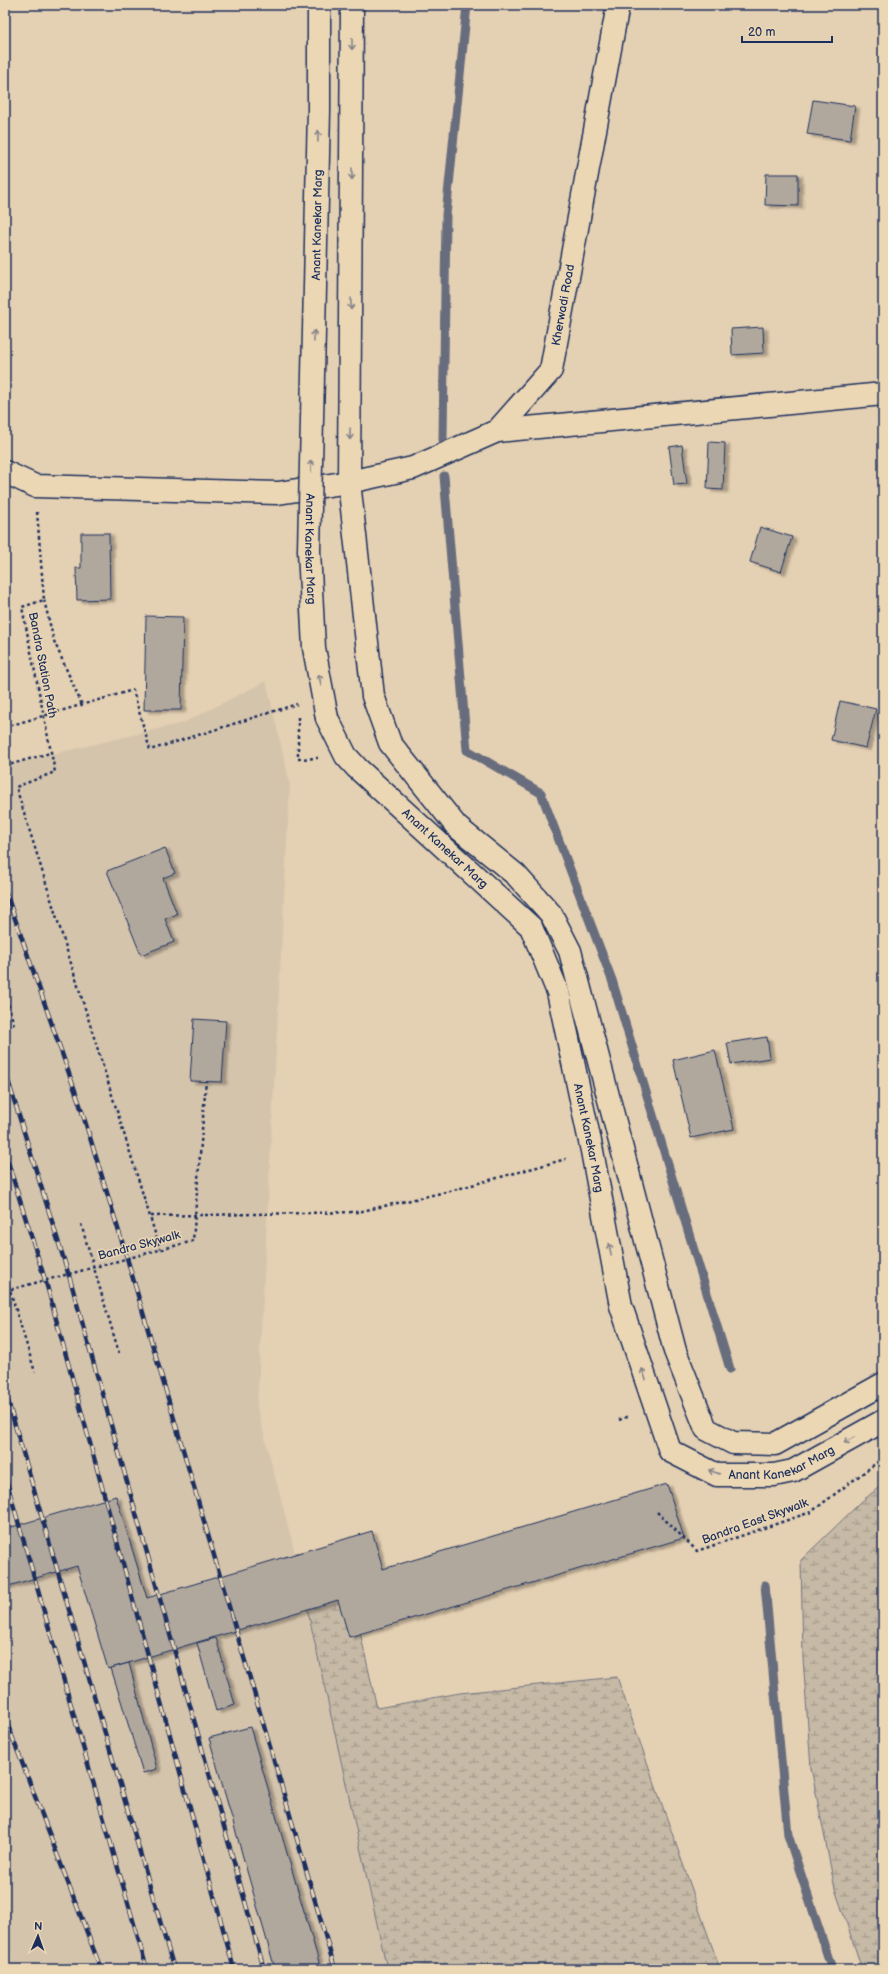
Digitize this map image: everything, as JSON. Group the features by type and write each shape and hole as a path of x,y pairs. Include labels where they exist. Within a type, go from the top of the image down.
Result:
{"street":[{"name":"Anant Kanekar Marg","path":"319,5 319,110 309,551 314,648 327,718 346,756 357,768 531,928 558,992 592,1151 621,1306 670,1451 717,1475 774,1475 793,1471 883,1421"},
{"name":"Anant Kanekar Marg","path":"352,5 349,482 373,696 390,743 457,828 516,876 551,914 570,951 675,1351 706,1429 733,1443 775,1444 883,1384"},
{"name":"Kherwadi Road","path":"35,486 278,493 349,482 414,468 497,431 551,370 618,5"},
{"path":"497,431 883,394"},
{"path":"5,472 35,486"}],"path":[{"name":"Bandra Station Path","path":"35,486 44,600 22,607 55,772 16,787 151,1216"},
{"path":"44,600 54,642 82,705"},
{"path":"5,727 133,690 150,750 297,704"},
{"path":"6,766 50,753"},
{"path":"5,993 14,1025"},
{"name":"Bandra Skywalk","path":"5,1291 193,1240 206,1081"},
{"path":"160,1249 151,1216 358,1212 450,1190 554,1162"},
{"path":"81,1224 119,1353"},
{"path":"5,1274 34,1372"},
{"name":"Bandra East Skywalk","path":"657,1512 697,1552 811,1512 883,1458"}],"shaded area":[{"path":"266,681 290,784 257,1408 295,1553 387,1969 13,1969 5,1937 5,760 8,765 183,723"}],"green space":[{"path":"883,1484 883,1969 862,1969 835,1889 811,1768 803,1658 801,1560 861,1502"},
{"path":"341,1547 377,1708 460,1693 617,1677 720,1969 387,1969 295,1553"}],"building":[{"path":"813,100 855,106 850,140 807,134"},
{"path":"766,174 798,174 798,206 765,205"},
{"path":"763,327 764,353 732,355 731,329"},
{"path":"709,442 725,443 723,490 707,489"},
{"path":"682,445 687,484 674,485 669,447"},
{"path":"760,527 792,537 781,572 750,562"},
{"path":"81,533 109,533 110,599 77,600 76,568 81,568"},
{"path":"146,616 183,617 181,710 144,710"},
{"path":"840,701 876,709 866,748 831,740"},
{"path":"165,848 175,873 163,878 177,914 165,919 174,942 141,955 107,871"},
{"path":"194,1019 226,1021 222,1082 190,1081"},
{"path":"767,1037 770,1058 731,1064 727,1043"},
{"path":"715,1050 734,1129 691,1138 673,1060"},
{"path":"667,1484 684,1538 349,1637 338,1600 108,1669 77,1566 5,1587 5,1529 116,1496 147,1598 372,1531 383,1569"},
{"path":"216,1638 235,1705 216,1711 197,1643"},
{"path":"129,1663 157,1769 143,1773 111,1668"},
{"path":"250,1727 321,1969 275,1969 209,1738"}],"waterway":[{"path":"443,440 446,215 467,5"},
{"path":"444,476 467,750 541,793 612,980 730,1369"},
{"path":"765,1585 788,1835 832,1969"}],"railway":[{"path":"5,890 80,1105 127,1258 335,1969"},
{"path":"5,1071 70,1279 264,1969"},
{"path":"5,1153 47,1286 234,1969"},
{"path":"5,1391 174,1969"},
{"path":"5,1476 147,1969"},
{"path":"5,1718 101,1969"}]}
